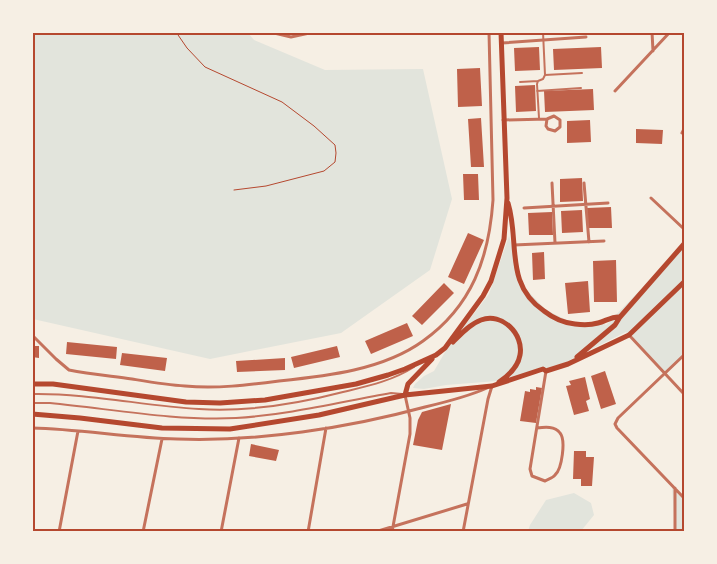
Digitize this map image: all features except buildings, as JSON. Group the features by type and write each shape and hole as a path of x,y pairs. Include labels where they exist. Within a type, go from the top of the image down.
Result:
{"main road":[{"path":"445,348 483,296 504,239 507,198 503,120 502,32"},
{"path":"507,198 511,213 515,267 523,290 542,310 560,321 577,325 594,324 615,316 620,317"},
{"path":"568,364 615,325 684,244"},
{"path":"32,414 162,428 230,430 319,415 405,395 492,386 543,369 546,371 568,364 630,335 684,282"},
{"path":"405,395 408,384 436,355 480,320 494,319 504,322 517,334 520,355 514,370 492,386"},
{"path":"32,384 53,384 186,402 220,403 265,400 356,384 405,369 436,355"}],"street":[{"path":"270,32 292,36 314,32"},
{"path":"32,335 69,370 185,386 227,386 268,383 348,371 401,354 423,341 443,324 468,293 479,274 492,224 489,32"},
{"path":"652,32 653,51"},
{"path":"615,91 670,32"},
{"path":"501,43 586,37"},
{"path":"503,120 557,117 560,120 560,127 555,131 548,129 546,126 547,119"},
{"path":"552,183 555,243"},
{"path":"584,183 589,242"},
{"path":"651,198 684,229"},
{"path":"524,208 608,203"},
{"path":"514,245 604,241"},
{"path":"630,335 684,394"},
{"path":"684,355 615,421 617,428 684,498"},
{"path":"537,428 553,428 560,432 563,438 559,468 555,476 544,481 532,476 530,469 546,371"},
{"path":"32,428 162,439 205,440 239,438 326,428 408,412 469,396 492,386"},
{"path":"463,532 467,504 492,386"},
{"path":"392,532 410,434 405,395"},
{"path":"308,532 326,428"},
{"path":"59,532 78,431"},
{"path":"221,532 239,438"},
{"path":"143,532 162,439"},
{"path":"675,488 675,532"},
{"path":"375,532 467,504"}],"lane":[{"path":"520,82 538,81 543,79 545,75 543,32"},
{"path":"545,75 582,73"},
{"path":"538,81 539,118"},
{"path":"537,91 581,88"},
{"path":"32,394 83,396 201,409 254,408 281,405 368,386 400,376 436,355"},
{"path":"32,403 50,403 194,418 236,418 298,410 391,393 405,395"}],"path":[{"path":"176,32 187,48 205,67 282,102 314,126 335,145 335,162 324,171 266,186 234,190"}],"shaded area":[{"path":"32,33 248,33 254,40 325,70 423,69 452,199 430,270 341,333 210,359 33,319"},
{"path":"509,236 524,287 546,310 573,323 602,322 606,325 684,245 684,356 666,374 626,332 566,362 511,380 446,385 424,389 413,388 424,376 434,371 448,347 489,294"},
{"path":"672,487 684,500 684,531 675,531"},
{"path":"574,493 591,503 594,515 581,531 528,531 546,500"}]}
